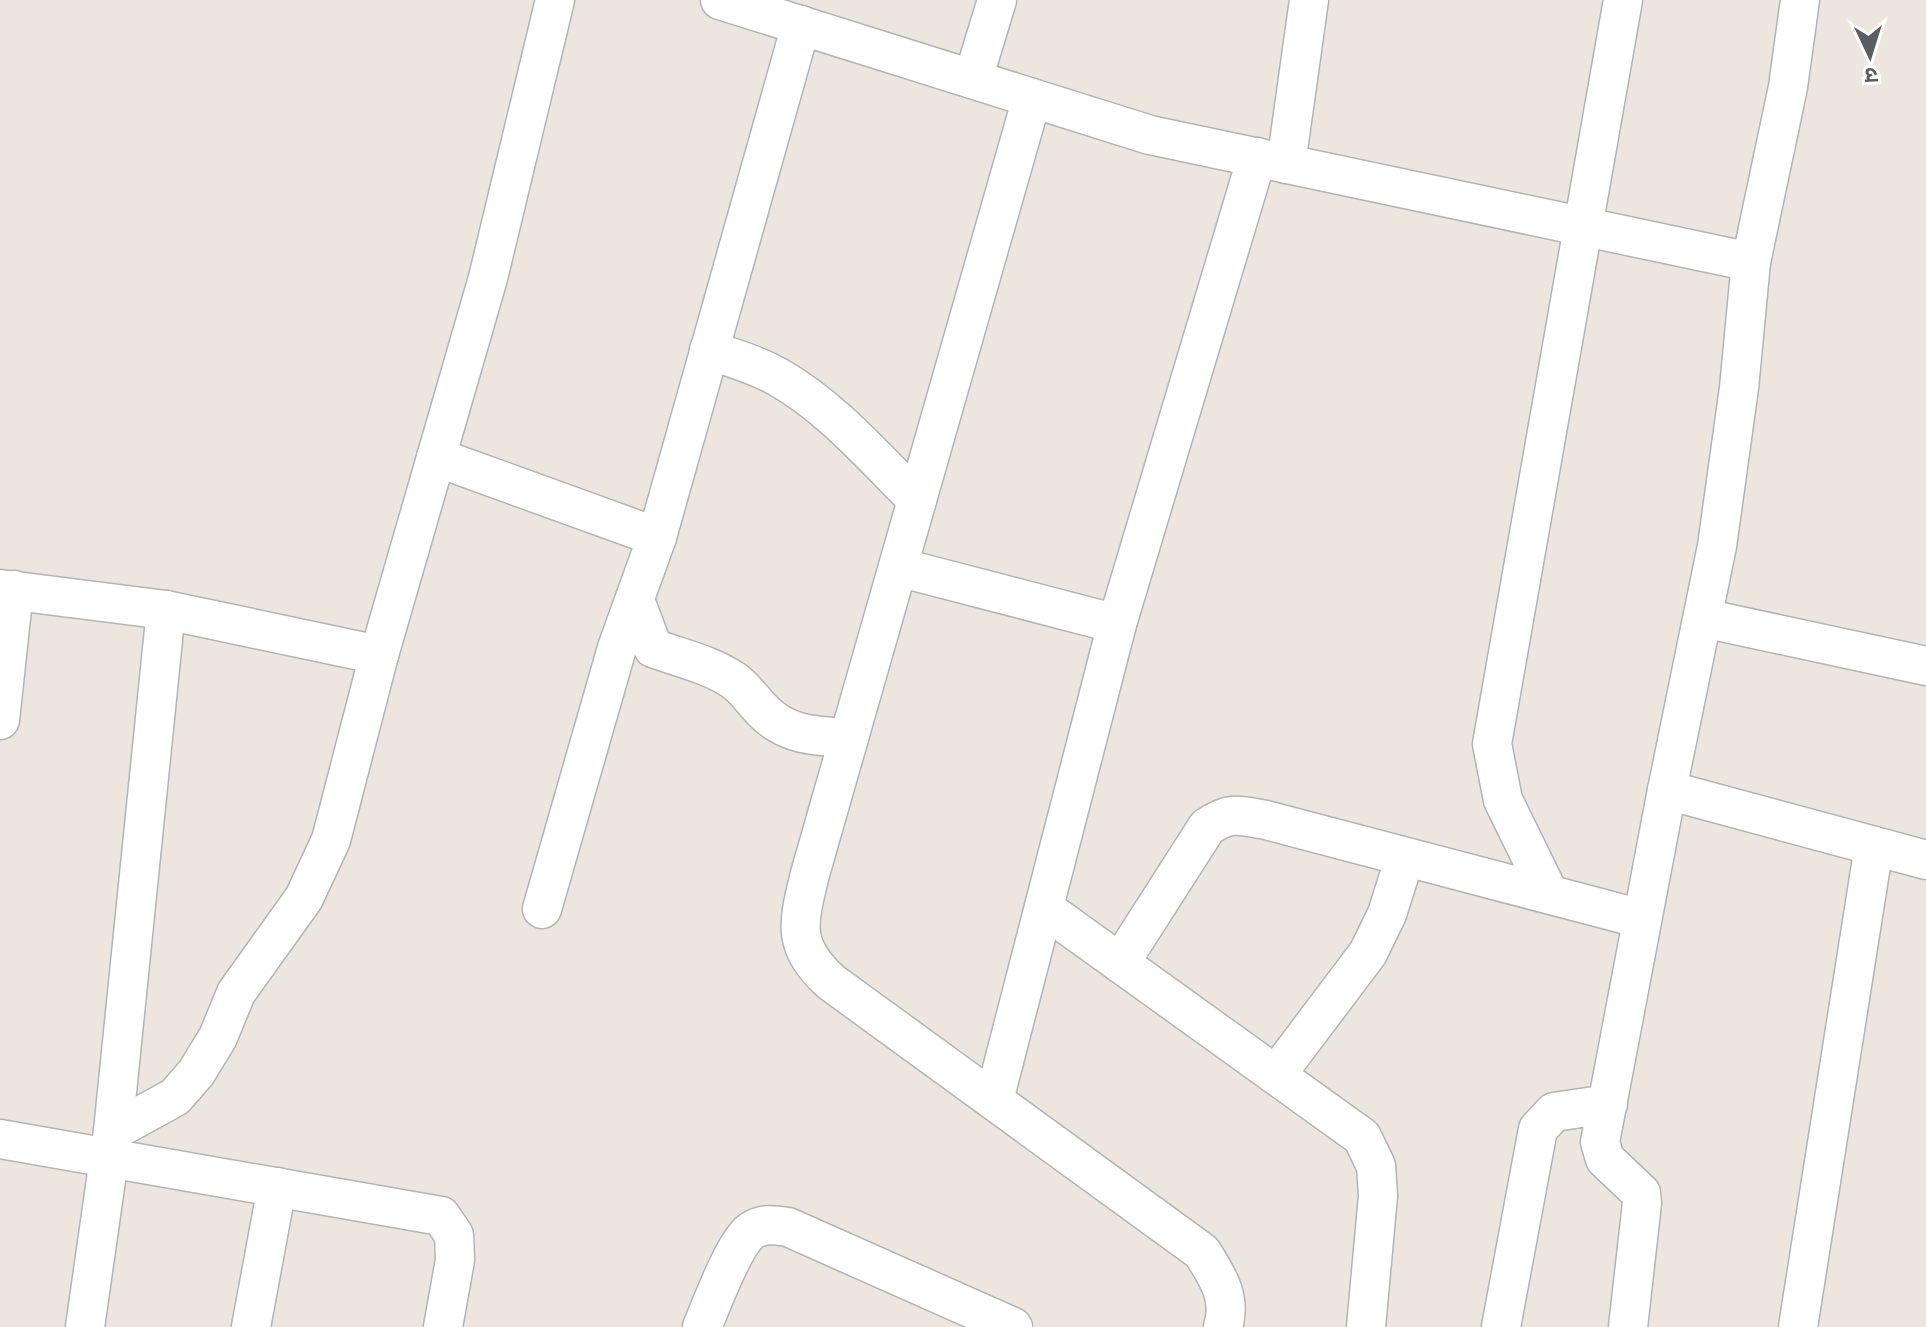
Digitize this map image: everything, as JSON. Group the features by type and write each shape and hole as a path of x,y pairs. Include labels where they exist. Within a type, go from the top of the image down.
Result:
{"street":[{"path":"111,1144 175,1097 196,1073 218,1037 236,993 304,898 331,840 379,655 488,278 555,0"},
{"path":"720,0 782,14 1150,135 1751,262"},
{"path":"973,79 997,0"},
{"path":"994,1100 1117,624 1271,160 1309,0"},
{"path":"1549,894 1503,800 1492,744 1623,0"},
{"path":"1628,1327 1641,1193 1605,1159 1600,1142 1717,546 1739,388 1751,262 1788,87 1800,0"},
{"path":"542,909 617,648 657,537 709,350 782,14"},
{"path":"1032,98 800,913 802,944 812,965 831,982 1202,1252 1223,1285 1223,1327"},
{"path":"709,350 748,363 808,396 917,500"},
{"path":"436,457 657,537"},
{"path":"898,567 1117,624"},
{"path":"0,720 7,590 166,610 379,655"},
{"path":"635,600 653,648 713,668 736,681 764,712 785,728 803,735 849,738"},
{"path":"85,1327 111,1144 166,610"},
{"path":"1703,618 1926,666"},
{"path":"1667,790 1926,860"},
{"path":"1120,963 1207,827 1223,815 1238,814 1266,820 1642,919"},
{"path":"1798,1327 1874,846"},
{"path":"1276,1075 1368,953 1387,914 1405,857"},
{"path":"1045,909 1362,1137 1376,1166 1378,1196 1366,1327"},
{"path":"1501,1327 1538,1129 1554,1112 1608,1104"},
{"path":"0,1139 111,1144 277,1187 441,1216 454,1235 455,1260 443,1327"},
{"path":"251,1327 277,1187"},
{"path":"702,1327 737,1249 750,1232 767,1224 788,1227 995,1324"}]}
